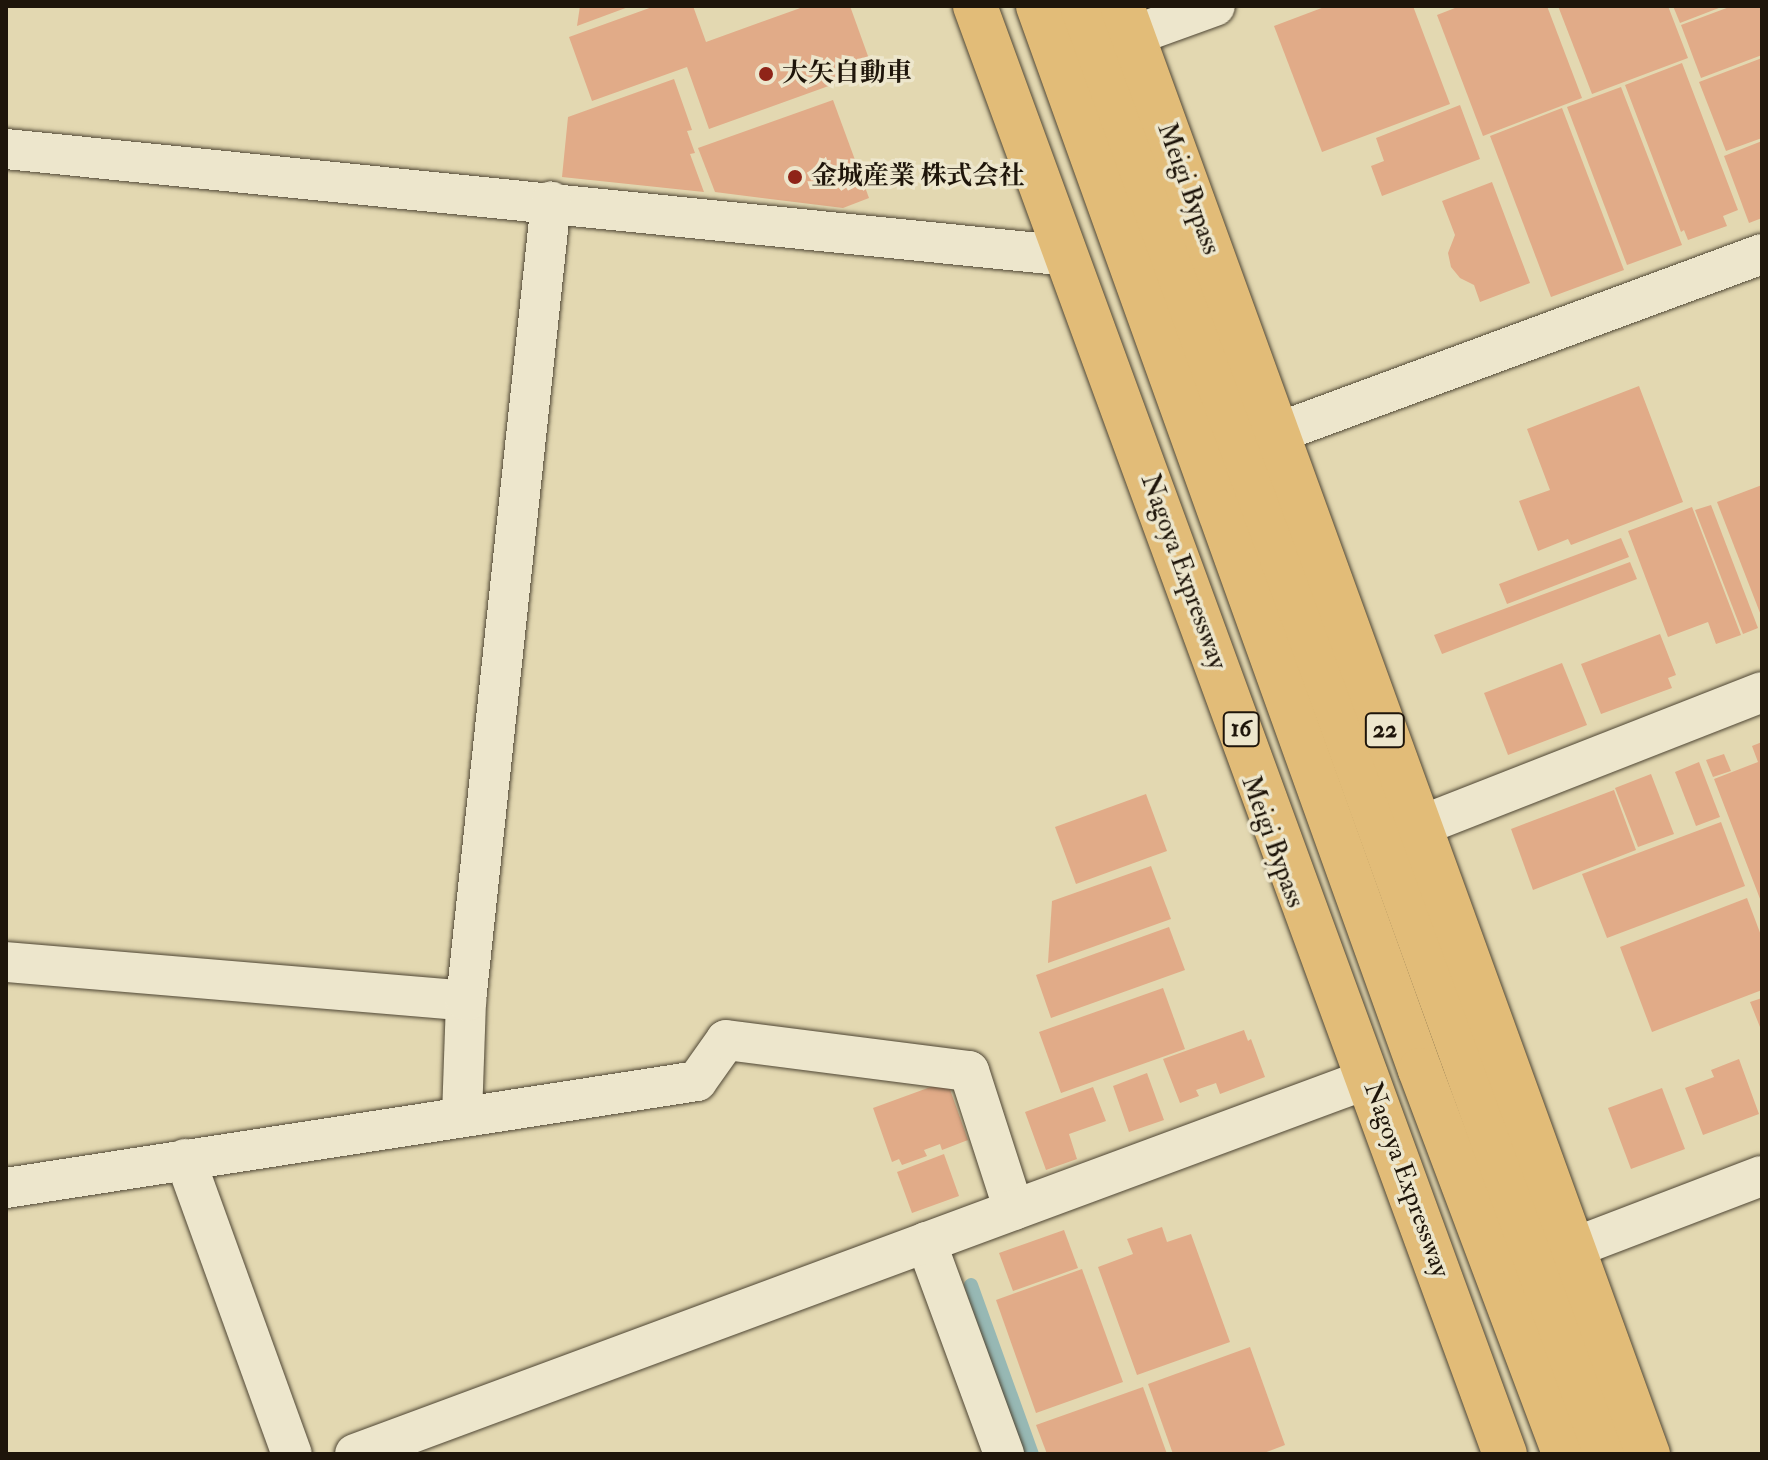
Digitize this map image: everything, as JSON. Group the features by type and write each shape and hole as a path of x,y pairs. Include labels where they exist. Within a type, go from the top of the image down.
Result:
{"highway":[{"name":"Meigi Bypass","path":"966,6 1493,1454"},
{"name":"Nagoya Expressway","path":"975,6 1505,1454"},
{"path":"1082,6 1606,1454"},
{"name":"Meigi Bypass","path":"1127,21 1648,1454"},
{"path":"1043,22 1431,1099 1564,1454"}],"street":[{"path":"1127,21 1215,6"},
{"path":"6,149 308,182 551,202 1058,255"},
{"path":"462,1116 466,1001 551,202"},
{"path":"1277,433 1762,254"},
{"path":"1420,826 1762,692"},
{"path":"6,962 466,1001"},
{"path":"6,1188 697,1081 726,1040 969,1071 1014,1210"},
{"path":"355,1454 1359,1082"},
{"path":"185,1159 292,1454"},
{"path":"1573,1248 1762,1176"},
{"path":"926,1242 1004,1454"}],"building":[{"path":"580,6 631,6 577,26"},
{"path":"655,6 693,6 706,42 806,6 850,6 873,70 709,129 687,67 592,101 569,37"},
{"path":"1327,6 1413,6 1450,104 1322,152 1274,26"},
{"path":"1460,6 1547,6 1582,98 1483,136 1437,15"},
{"path":"1558,6 1668,6 1688,58 1592,94"},
{"path":"1673,6 1724,6 1680,23"},
{"path":"1732,6 1762,6 1762,55 1701,78 1681,25"},
{"path":"1762,58 1762,138 1726,151 1699,82"},
{"path":"1682,63 1738,210 1723,216 1727,226 1688,240 1684,230 1681,232 1625,85"},
{"path":"674,79 692,130 687,131 695,153 690,154 704,192 562,177 568,117"},
{"path":"1621,87 1682,245 1627,265 1567,107"},
{"path":"833,100 869,198 843,208 715,192 698,148"},
{"path":"1460,105 1480,159 1382,196 1371,166 1384,161 1376,138"},
{"path":"1562,108 1624,270 1551,297 1490,136"},
{"path":"1762,141 1762,218 1749,223 1724,156"},
{"path":"1492,182 1530,283 1480,302 1474,285 1460,278 1451,267 1448,253 1455,235 1442,201"},
{"path":"1639,386 1683,502 1571,545 1568,539 1538,551 1519,501 1550,490 1527,429"},
{"path":"1762,485 1762,618 1717,502"},
{"path":"1711,505 1758,628 1743,634 1695,510"},
{"path":"1692,507 1741,635 1716,644 1708,622 1668,637 1628,531"},
{"path":"1621,538 1629,557 1507,604 1499,584"},
{"path":"1630,562 1637,579 1442,654 1434,635"},
{"path":"1660,634 1676,675 1668,678 1672,688 1601,714 1581,664"},
{"path":"1562,663 1587,725 1508,755 1484,693"},
{"path":"1762,742 1762,904 1714,779 1758,762 1752,746"},
{"path":"1724,754 1731,771 1713,777 1706,760"},
{"path":"1699,762 1720,817 1696,826 1675,772"},
{"path":"1651,774 1674,834 1638,847 1615,788"},
{"path":"1614,790 1636,850 1533,890 1511,829"},
{"path":"1146,794 1167,851 1076,884 1055,827"},
{"path":"1721,822 1745,886 1607,938 1582,874"},
{"path":"1151,866 1171,919 1048,963 1052,901"},
{"path":"1747,898 1762,938 1762,990 1652,1032 1620,947"},
{"path":"1169,927 1185,970 1051,1018 1036,975"},
{"path":"1163,988 1185,1049 1061,1093 1039,1032"},
{"path":"1762,998 1762,1032 1750,1002"},
{"path":"1244,1030 1248,1041 1251,1039 1265,1077 1220,1094 1216,1083 1196,1090 1199,1096 1180,1103 1163,1059"},
{"path":"1739,1059 1759,1114 1703,1135 1685,1088 1714,1077 1711,1070"},
{"path":"1147,1073 1164,1120 1129,1132 1113,1086"},
{"path":"947,1081 968,1140 942,1150 940,1144 924,1150 927,1156 902,1165 899,1159 892,1162 873,1108"},
{"path":"1093,1087 1106,1121 1069,1134 1077,1159 1046,1170 1025,1112"},
{"path":"1662,1088 1685,1149 1631,1169 1608,1108"},
{"path":"944,1154 959,1196 912,1213 897,1172"},
{"path":"1162,1227 1167,1242 1191,1234 1230,1342 1137,1375 1098,1267 1133,1254 1127,1239"},
{"path":"1064,1230 1078,1268 1013,1291 999,1253"},
{"path":"1082,1269 1123,1382 1036,1413 996,1300"},
{"path":"1250,1347 1285,1445 1261,1454 1173,1454 1148,1384"},
{"path":"1143,1387 1167,1454 1047,1454 1036,1425"}],"waterway":[{"path":"971,1285 1032,1454"}],"place":[{"name":"大矢自動車","path":"766,74"},
{"name":"金城産業 株式会社","path":"795,177"}]}
